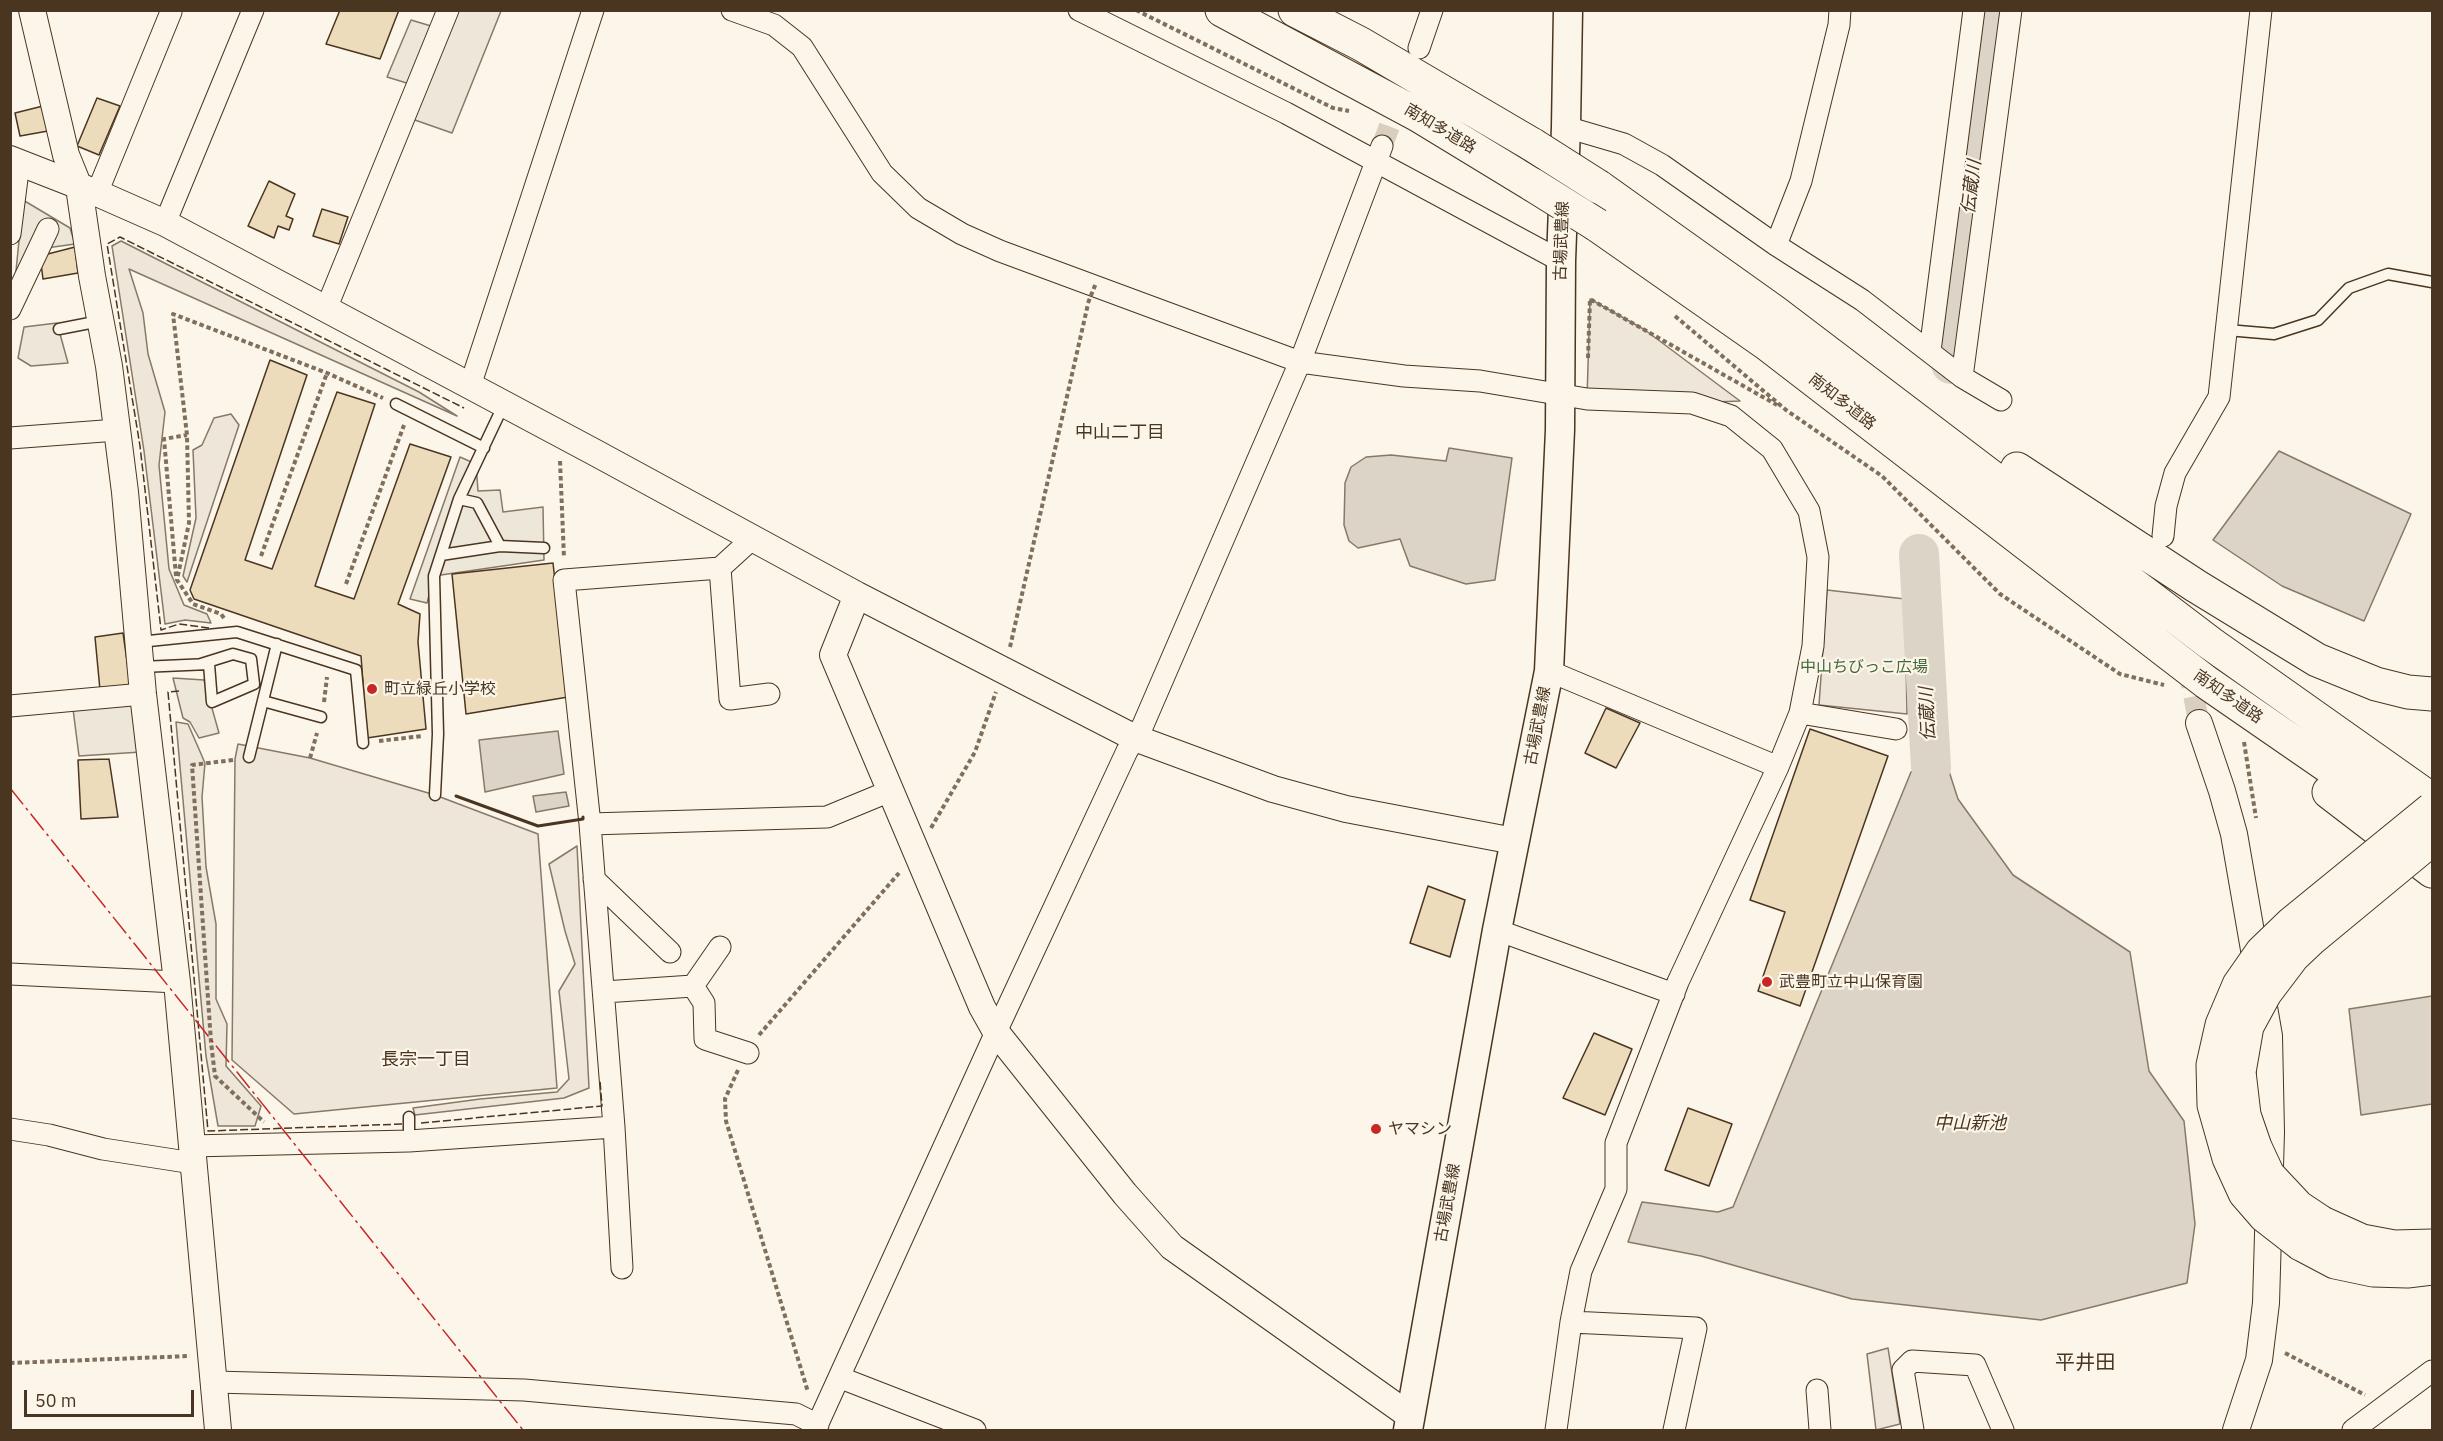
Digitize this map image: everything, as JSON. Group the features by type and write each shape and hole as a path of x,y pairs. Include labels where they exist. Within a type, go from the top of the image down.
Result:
{"highway":[{"name":"南知多道路","path":"1222,10 1418,115 1597,225 1767,344 2206,682 2433,838"},
{"name":"南知多道路","path":"1295,10 1361,44 1533,145 1599,188 1822,348 2210,644 2433,800"},
{"path":"1822,348 1963,433 2186,580 2317,660 2376,684 2408,692 2433,694"},
{"path":"2001,525 2067,596 2433,871"},
{"path":"2433,809 2291,924 2262,952 2239,985 2222,1025 2212,1065 2214,1105 2229,1158 2245,1193 2265,1216 2312,1234 2394,1247 2433,1246"},
{"path":"2433,838 2293,956 2265,993 2247,1026 2239,1072 2244,1115 2254,1147 2268,1175 2298,1208 2312,1234 2335,1262 2373,1270 2407,1271 2433,1268"}],"main road":[{"name":"古場武豊線","path":"1415,1426 1497,930 1549,671 1574,397 1561,261 1568,10"}],"street":[{"path":"32,10 66,155 88,190 100,320 117,430 143,694 177,982 218,1431"},
{"path":"165,224 253,10"},
{"path":"326,309 448,10"},
{"path":"470,386 593,10"},
{"path":"732,10 774,26 802,47 882,172 918,208 962,234 1000,251 1300,362 1404,376 1480,381 1574,397 1692,403 1731,416 1772,449 1809,511 1818,557 1813,646 1800,713 1778,767 1674,994 1616,1143 1616,1189 1581,1271 1571,1322 1556,1431"},
{"path":"1078,10 1286,113 1379,154 1561,261"},
{"path":"1419,48 1432,10"},
{"path":"1776,245 1801,182 1839,25 1840,10"},
{"path":"1931,352 1974,10"},
{"path":"1962,376 2011,10"},
{"path":"2163,536 2166,506 2175,473 2219,397 2261,10"},
{"path":"88,190 171,12"},
{"path":"1566,127 1624,144 1662,165 1776,245 1862,300 1962,376 2001,400"},
{"path":"214,1382 524,1390 796,1414 817,1428 996,1032 1127,751 1143,725 1300,362 1379,154"},
{"path":"10,234 15,161 165,224 504,403 857,596 1135,738 1273,789 1346,809 1514,841"},
{"path":"10,309 48,229"},
{"path":"10,438 117,430"},
{"path":"622,1268 614,1127 590,824 564,580 720,568 753,538"},
{"path":"720,568 730,699 770,694"},
{"path":"857,596 833,655 982,1007 996,1032 1125,1194 1172,1247 1415,1426"},
{"path":"1549,671 1778,767"},
{"path":"10,706 143,694"},
{"path":"1800,713 1896,729"},
{"path":"2199,723 2234,834 2268,1036 2271,1132 2266,1304 2259,1360 2236,1431"},
{"path":"590,824 827,817 890,791"},
{"path":"594,879 670,952"},
{"path":"1497,930 1674,994"},
{"path":"693,986 720,947"},
{"path":"10,974 177,982"},
{"path":"604,992 693,986"},
{"path":"693,986 704,1003 705,1039 748,1053"},
{"path":"10,1129 49,1135 103,1149 192,1154 614,1127"},
{"path":"1571,1322 1696,1328 1674,1431"},
{"path":"1912,1431 1903,1370 1912,1361 1975,1365 2003,1431"},
{"path":"2353,1431 2433,1371"},
{"path":"841,1378 975,1431"},
{"path":"1817,1390 1820,1431"}],"lane":[{"path":"2227,330 2274,334 2318,321 2349,288 2388,274 2433,282"},
{"path":"59,329 100,320"},
{"path":"435,795 438,734 434,576 459,500 504,403"},
{"path":"396,404 484,448"},
{"path":"459,500 477,503 500,546"},
{"path":"441,555 500,546 544,548"},
{"path":"140,655 237,632 356,670 363,743"},
{"path":"249,757 277,645"},
{"path":"140,655 201,664 209,664 212,702 254,684 251,659 233,654 201,664"},
{"path":"263,701 321,717"},
{"path":"408,1117 409,1141"}],"path":[{"path":"1136,10 1333,108 1353,112"},
{"path":"817,1428 726,1121 725,1099 733,1079 766,1026 917,852 975,752 1004,673 1088,303 1096,283"},
{"path":"1574,397 1590,299 1786,410 1882,476 2000,594 2120,674 2172,687"},
{"path":"177,579 189,523 187,435 172,314 327,373 396,404"},
{"path":"1673,314 1786,410"},
{"path":"261,556 327,373"},
{"path":"346,584 409,411"},
{"path":"187,435 164,439 177,579 193,604 221,614 237,632"},
{"path":"560,458 564,580"},
{"path":"363,743 438,734"},
{"path":"2244,740 2258,828"},
{"path":"249,757 192,765 195,811 215,1076 262,1122 273,1122"},
{"path":"2285,1343 2285,1355 2368,1397"},
{"path":"10,1363 211,1355"}],"green space":[{"path":"121,241 419,392 457,416 129,269 143,313 148,354 165,412 159,465 169,569 184,605 207,614 211,623 185,620 165,624 144,451 112,246"},
{"path":"1590,299 1645,330 1740,401 1692,403 1587,399"},
{"path":"231,414 239,425 187,582 183,576 196,518 193,450 202,445 214,418"},
{"name":"中山ちびっこ広場","path":"1827,590 1905,599 1907,714 1819,705"},
{"path":"176,722 188,724 205,763 202,797 206,867 216,924 216,999 227,1024 226,1066 261,1106 255,1126 218,1126 206,1056"},
{"path":"238,744 310,758 435,795 538,834 557,1088 294,1114 232,1060 235,759"},
{"path":"577,846 589,1088 564,1098 415,1115 413,1108 557,1092 569,1079 559,991 575,964 549,864"},
{"path":"1888,1348 1900,1424 1876,1430 1867,1354"}],"shaded area":[{"path":"457,11 501,11 452,133 412,119"},
{"path":"411,20 431,26 410,84 387,77"},
{"path":"23,200 70,228 75,244 39,249 15,281"},
{"path":"57,323 68,363 31,366 18,358 24,327"},
{"path":"460,457 476,464 478,491 500,490 503,512 543,507 544,560 434,576 427,603 410,599"},
{"path":"173,678 204,680 219,733 199,738 190,722 183,718"},
{"path":"134,703 141,752 79,756 73,709"}],"water":[{"path":"1449,448 1512,458 1495,580 1466,584 1410,566 1400,539 1358,548 1349,541 1344,525 1345,483 1351,467 1366,457 1391,455 1446,461"},
{"path":"2279,451 2411,514 2364,621 2282,586 2213,540"},
{"path":"558,731 564,774 485,792 479,740"},
{"name":"中山新池","path":"1946,762 1958,799 2013,875 2130,952 2149,1071 2184,1121 2195,1224 2187,1283 2041,1320 1852,1299 1701,1256 1628,1242 1642,1202 1718,1212 1733,1207 1911,772"},
{"path":"566,792 569,806 536,812 533,796"},
{"path":"2432,996 2432,1104 2361,1115 2349,1009"}],"building":[{"path":"340,10 399,10 380,59 326,44"},
{"path":"97,98 120,106 99,155 77,146"},
{"path":"43,106 48,131 20,136 15,113"},
{"path":"269,181 295,194 286,216 293,219 289,230 278,226 274,238 248,226"},
{"path":"322,209 348,217 339,244 313,236"},
{"path":"75,247 78,273 43,279 40,256"},
{"path":"270,360 307,375 245,560 272,569 337,392 375,404 315,586 354,599 410,444 451,457 398,604 420,614 418,642 426,729 367,738 361,656 194,599 190,590"},
{"path":"553,563 568,697 466,714 452,574"},
{"path":"123,633 131,689 100,690 95,637"},
{"path":"1606,708 1640,723 1616,768 1585,753"},
{"path":"1810,729 1888,756 1800,1006 1758,991 1785,912 1750,900"},
{"path":"109,759 118,817 81,819 78,760"},
{"path":"1428,886 1465,900 1450,957 1410,943"},
{"path":"1594,1033 1632,1049 1605,1115 1563,1098"},
{"path":"1688,1108 1732,1124 1709,1186 1665,1170"}],"waterway":[{"name":"伝蔵川","path":"1951,364 1992,10"},
{"name":"伝蔵川","path":"1919,554 1931,767"}],"tunnel":[{"path":"1382,146 1402,93"},
{"path":"2188,666 2199,723"}],"fence":[{"path":"209,628 179,624 161,630 140,446 107,244 120,237 464,408"},
{"path":"179,691 168,692 208,1131 402,1124"},
{"path":"421,1123 602,1106 600,1081"}],"wall":[{"path":"456,796 538,826 583,819 583,817"}],"power":[{"path":"10,788 523,1430"}],"place":[{"name":"町立緑丘小学校","path":"372,689"},
{"name":"武豊町立中山保育園","path":"1767,982"},
{"name":"ヤマシン","path":"1376,1129"}],"district":[{"name":"中山二丁目","path":"1120,433"},
{"name":"長宗一丁目","path":"426,1060"},
{"name":"平井田","path":"2085,1363"}]}
